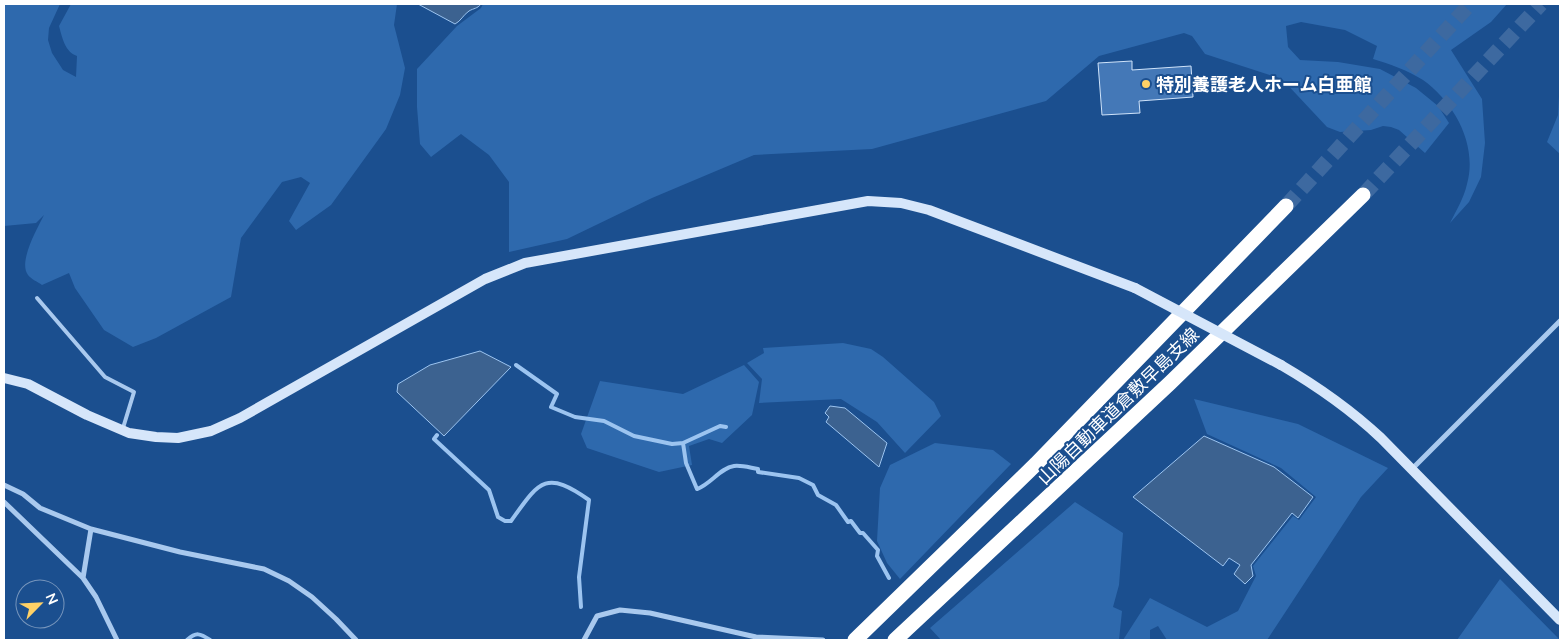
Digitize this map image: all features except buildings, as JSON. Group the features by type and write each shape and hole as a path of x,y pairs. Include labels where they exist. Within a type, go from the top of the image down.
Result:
{"highway":[{"name":"山陽自動車道倉敷早島支線","path":"895,640 1170,383 1363,196"},
{"name":"山陽自動車道倉敷早島支線","path":"856,640 1036,464 1286,206"}],"street":[{"path":"4,378 28,384 87,415 129,433 178,438 211,431 240,418 485,279 525,264 850,203 885,201 915,205 1135,288 1308,381 1356,416 1560,620"},
{"path":"1412,470 1560,321"},
{"path":"4,485 23,494 40,508 91,529 180,552 264,569 290,581 312,597 336,618 356,640"},
{"path":"4,502 83,578 96,597 118,640"},
{"path":"83,578 91,529"},
{"path":"584,640 597,616 620,610 650,613 756,637 823,640"}],"lane":[{"path":"37,298 105,377 134,392 122,430"}],"shaded area":[{"path":"4,4 60,4 49,28 48,40 52,53 63,70 76,77 77,56 67,48 59,26 71,4 397,4 394,25 405,68 400,95 386,129 331,205 296,230 289,221 310,183 301,177 282,182 241,238 231,297 156,338 133,347 104,330 75,288 69,273 42,285 28,275 25,262 27,254 44,215 36,223 4,226"},
{"path":"418,4 481,4 455,24"},
{"path":"483,4 1507,4 1491,22 1451,50 1482,99 1485,143 1481,177 1469,202 1450,223 1466,189 1470,169 1469,154 1461,126 1445,100 1417,76 1373,59 1377,46 1345,30 1301,22 1286,26 1288,47 1300,60 1338,62 1380,69 1416,88 1438,106 1449,123 1425,153 1399,130 1391,127 1383,126 1371,130 1340,132 1327,127 1282,79 1205,54 1192,36 1184,33 1099,56 1046,101 872,149 754,155 652,198 567,239 509,252 509,182 489,155 461,134 431,157 420,144 417,107 417,69 457,26 481,8"},
{"path":"1560,77 1560,154 1547,142 1558,115"},
{"path":"843,343 871,349 883,357 934,402 941,416 905,453 877,422 841,399 759,403 762,379 747,363 764,353 763,348"},
{"path":"480,351 511,367 444,436 397,392 398,384 430,365"},
{"path":"744,365 759,382 752,415 722,443 709,439 689,446 692,465 659,472 587,448 581,434 600,381 683,394"},
{"path":"1194,399 1298,424 1388,468 1361,497 1267,640 1167,640 1158,626 1150,630 1150,640 1123,640 1150,598 1207,627 1238,611 1256,576 1253,566 1293,516 1299,520 1316,497 1281,468 1207,434"},
{"path":"830,406 845,408 887,443 879,467 826,422 829,417 825,413"},
{"path":"1204,436 1274,467 1313,497 1298,518 1292,513 1251,565 1253,576 1245,584 1234,574 1240,565 1229,558 1223,566 1133,497"},
{"path":"935,443 993,450 1011,464 900,579 887,563 877,541 880,488 890,465"},
{"path":"1075,502 1123,533 1119,585 1113,607 1122,611 1119,640 941,640 930,628"},
{"path":"1500,579 1559,639 1558,640 1457,640"}],"waterway":[{"path":"516,365 557,394 551,407 575,417 604,421 634,436 672,444 683,443 720,426 726,427"},
{"path":"437,435 434,439 489,490 498,517 505,521 511,521 536,489 544,484 562,485 589,500 579,577 581,607"},
{"path":"683,443 686,463 697,489 707,484 724,470 734,466 743,466 758,469 758,472 799,478 813,485 818,495 836,505 848,522 851,521 860,533 863,533 878,550 877,556 889,578"},
{"path":"187,640 198,634 210,640"}],"tunnel":[{"path":"1286,206 1470,4"},
{"path":"1363,195 1541,4"}],"place":[{"name":"特別養護老人ホーム白亜館","path":"1146,84"}]}
